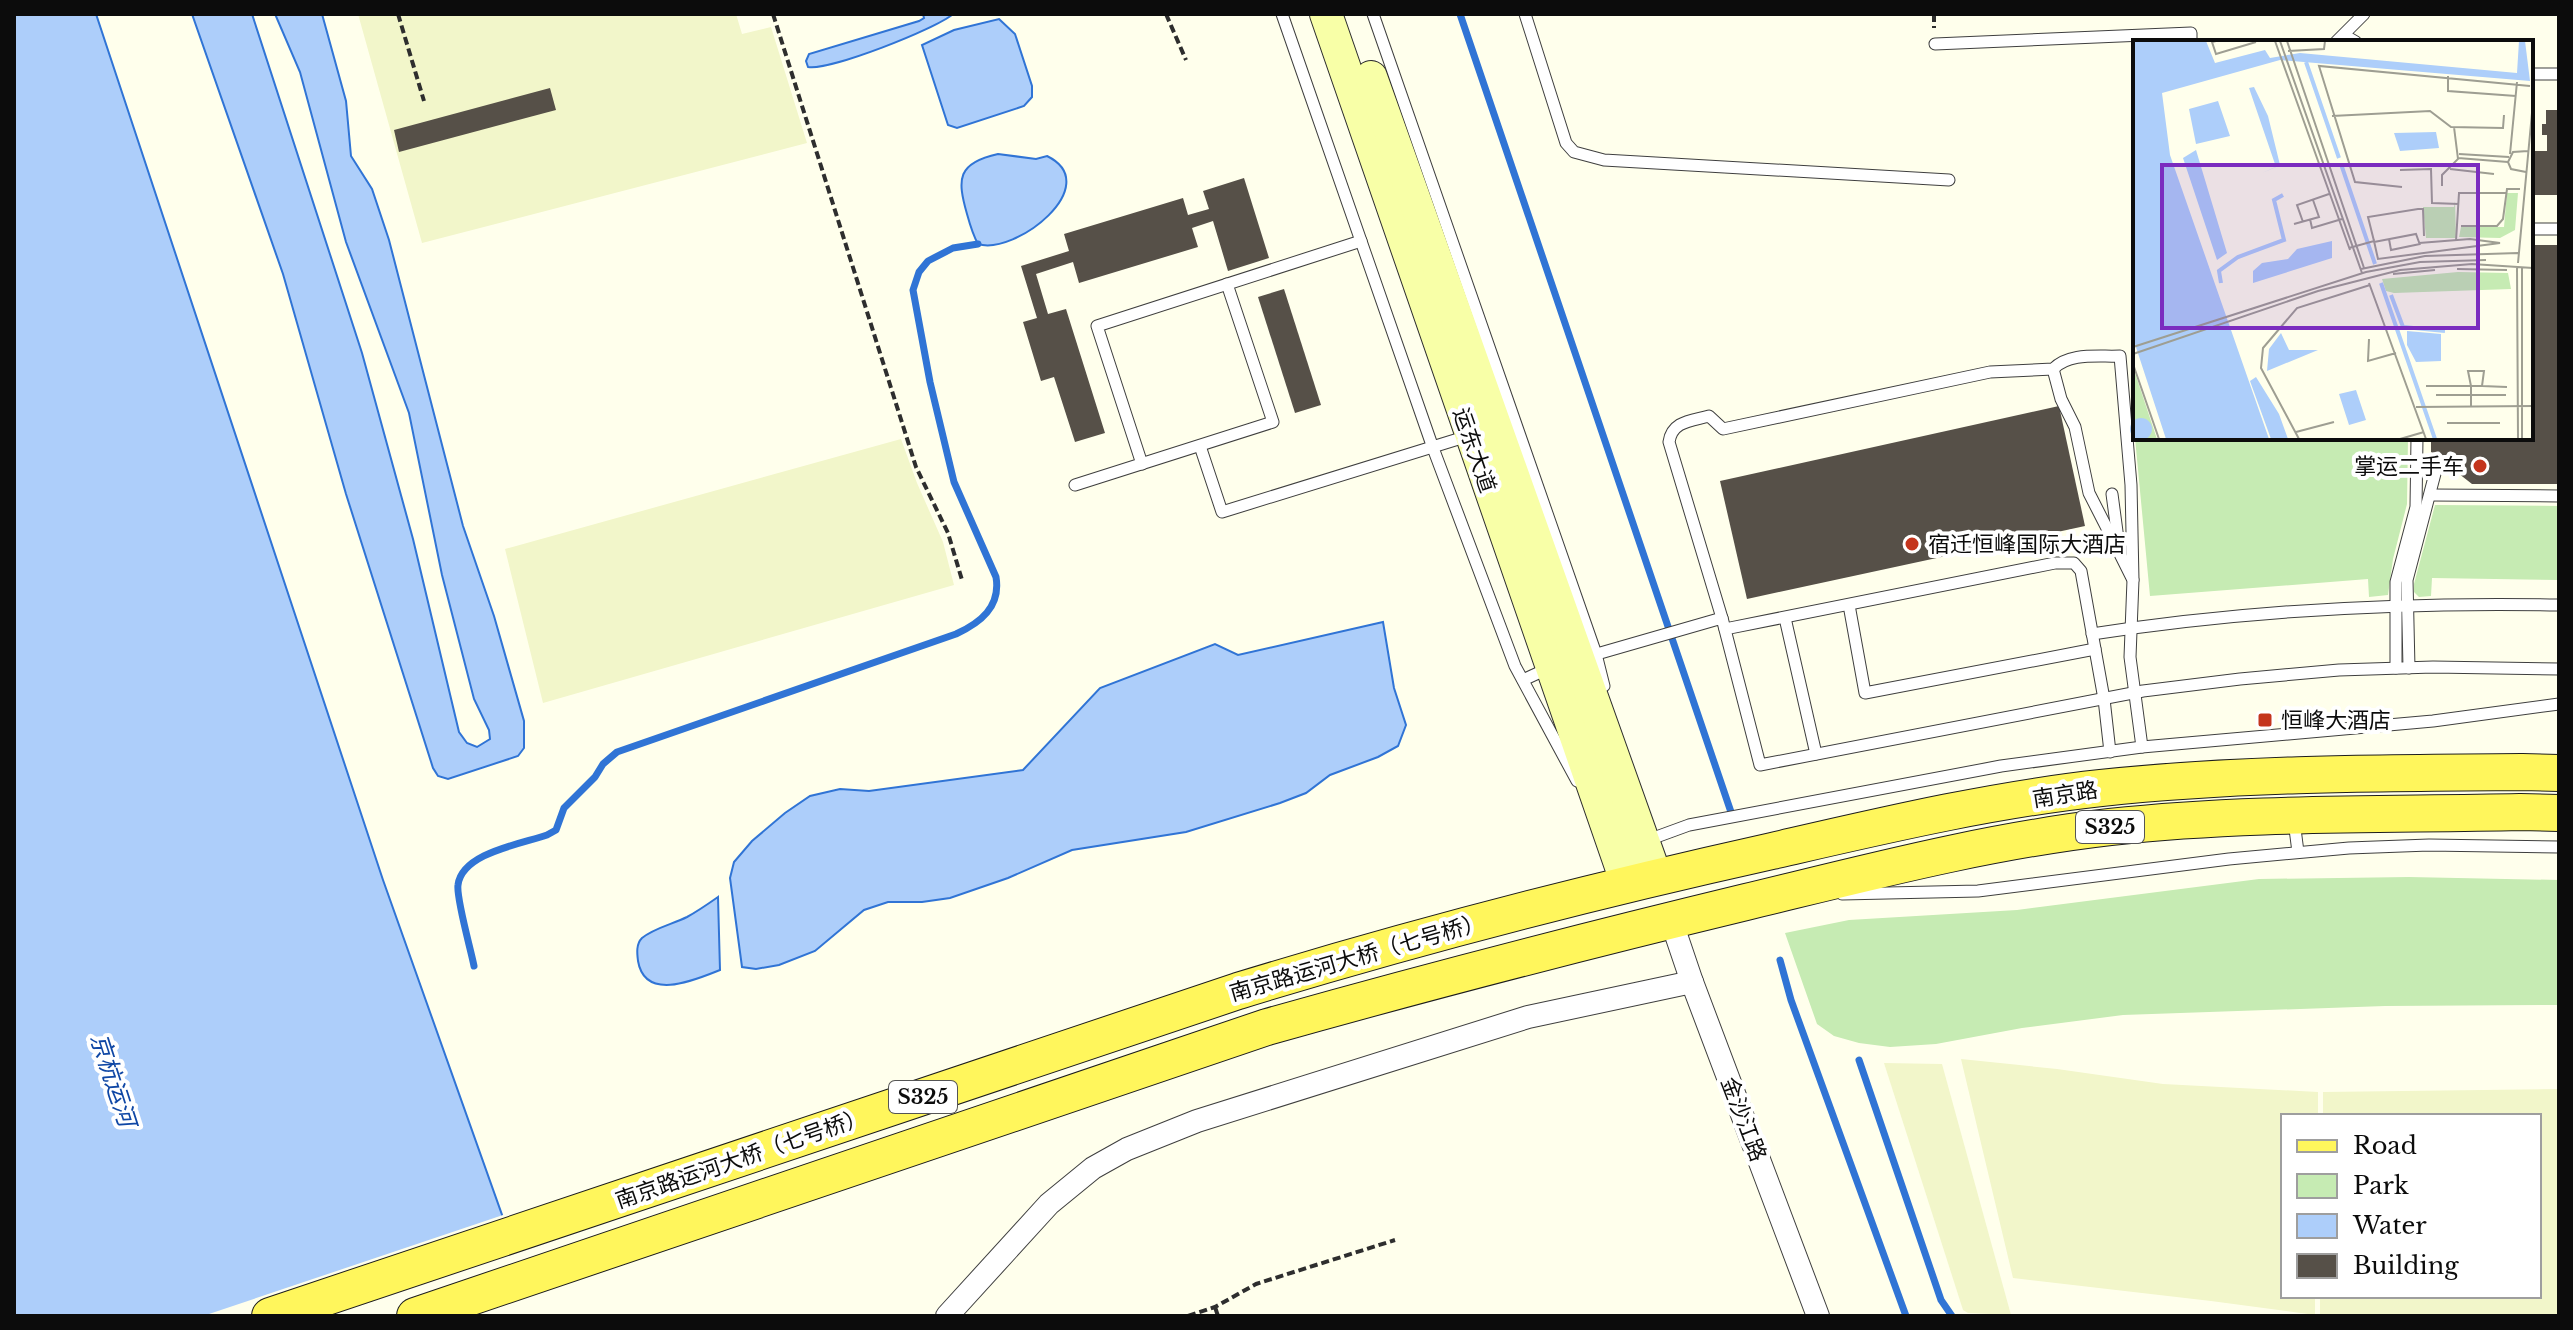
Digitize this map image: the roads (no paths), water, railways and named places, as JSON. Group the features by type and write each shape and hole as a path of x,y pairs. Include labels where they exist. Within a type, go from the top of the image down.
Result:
{"main road":[{"name":"运东大道","path":"1326,14 1483,432"},
{"name":"运东大道","path":"1349,14 1483,432 1562,665 1619,870"},
{"name":"南京路","path":"1619,870 2099,788 2221,777 2559,773"},
{"name":"南京路","path":"1600,937 1937,855 2107,828 2217,817 2559,813"},
{"name":"南京路运河大桥（七号桥）","path":"270,1316 1238,991 1619,870"},
{"name":"南京路运河大桥（七号桥）","path":"415,1316 1267,1027 1600,937"}],"street":[{"name":"金沙江路","path":"1671,920 1818,1316"},
{"path":"947,1316 1049,1204 1093,1168 1127,1149 1197,1121 1528,1017 1692,982"}],"lane":[{"path":"1282,14 1433,448 1515,666 1562,665 1696,626 1785,618 2065,562 2074,563 2081,571 2104,699 2110,752"},
{"path":"1373,14 1562,665 1607,697"},
{"path":"1525,14 1566,143 1574,152 1604,160 1949,180"},
{"path":"2340,38 2364,14"},
{"path":"1935,44 2191,33 2191,40"},
{"path":"2533,74 2559,74"},
{"path":"2533,229 2559,229"},
{"path":"1142,464 1097,326 1361,241"},
{"path":"1075,485 1273,422 1227,284"},
{"path":"2142,747 2133,693 2130,657 2133,580 2131,485 2120,356 2062,360 2053,369 1990,372 1723,429 1709,416 1679,424 1671,431 1669,442 1724,624 1760,765 2133,693 2339,670 2559,669"},
{"path":"2053,369 2061,399 2075,427 2089,493 2133,580"},
{"path":"1200,446 1222,512 1483,432"},
{"path":"2402,668 2398,570 2416,507 2417,440"},
{"path":"2401,606 2437,466"},
{"path":"2112,494 2120,554"},
{"path":"2431,495 2559,496"},
{"path":"1849,605 1865,693 2095,649"},
{"path":"2092,634 2283,611 2401,606 2559,605"},
{"path":"1785,618 1816,754"},
{"path":"1610,712 1619,870 1689,825 2001,766 2142,747 2420,723 2559,704"},
{"path":"2294,816 2298,852"},
{"path":"1773,895 1978,891 2298,852 2429,845 2559,847"}],"water":[{"name":"京杭运河","path":"14,14 96,14 383,880 538,1316 14,1316"},
{"path":"192,14 252,14 362,353 413,539 459,732 467,743 477,747 490,739 489,730 474,699 442,575 409,413 346,242 300,72 275,14 322,14 346,101 351,156 372,189 389,240 463,526 494,616 524,721 524,748 518,756 448,779 438,776 433,768 346,494 283,274"},
{"path":"923,14 953,14 882,48 837,63 808,67 806,61 809,54 919,21 924,18"},
{"path":"999,19 1015,34 1032,86 1032,97 1024,106 957,128 948,125 922,45 954,30"},
{"path":"998,154 1036,159 1047,156 1062,169 1066,184 1061,200 1032,229 994,245 978,244 962,191 963,174 974,162"},
{"path":"1383,622 1394,688 1406,725 1398,746 1378,757 1330,775 1306,793 1186,832 1072,850 1008,878 950,898 888,902 864,910 815,951 779,965 756,969 742,967 730,878 734,862 752,841 810,796 840,789 869,791 1023,770 1100,688 1215,644 1238,655"},
{"path":"718,897 720,970 672,985 650,981 643,974 638,961 640,940 652,931 687,917"}],"waterway":[{"path":"1460,14 1732,815"},
{"path":"474,966 458,892 462,874 481,857 556,830 564,808 617,752 956,634 987,613 995,597 996,577 954,482 930,382 913,290 919,272 928,261 953,248 978,244"},
{"path":"1780,960 1791,1000 1906,1316"},
{"path":"1859,1060 1941,1300 1952,1316"}],"place":[{"name":"掌运二手车","path":"2480,466"},
{"name":"宿迁恒峰国际大酒店","path":"1912,544"},
{"name":"恒峰大酒店","path":"2265,720"}]}
